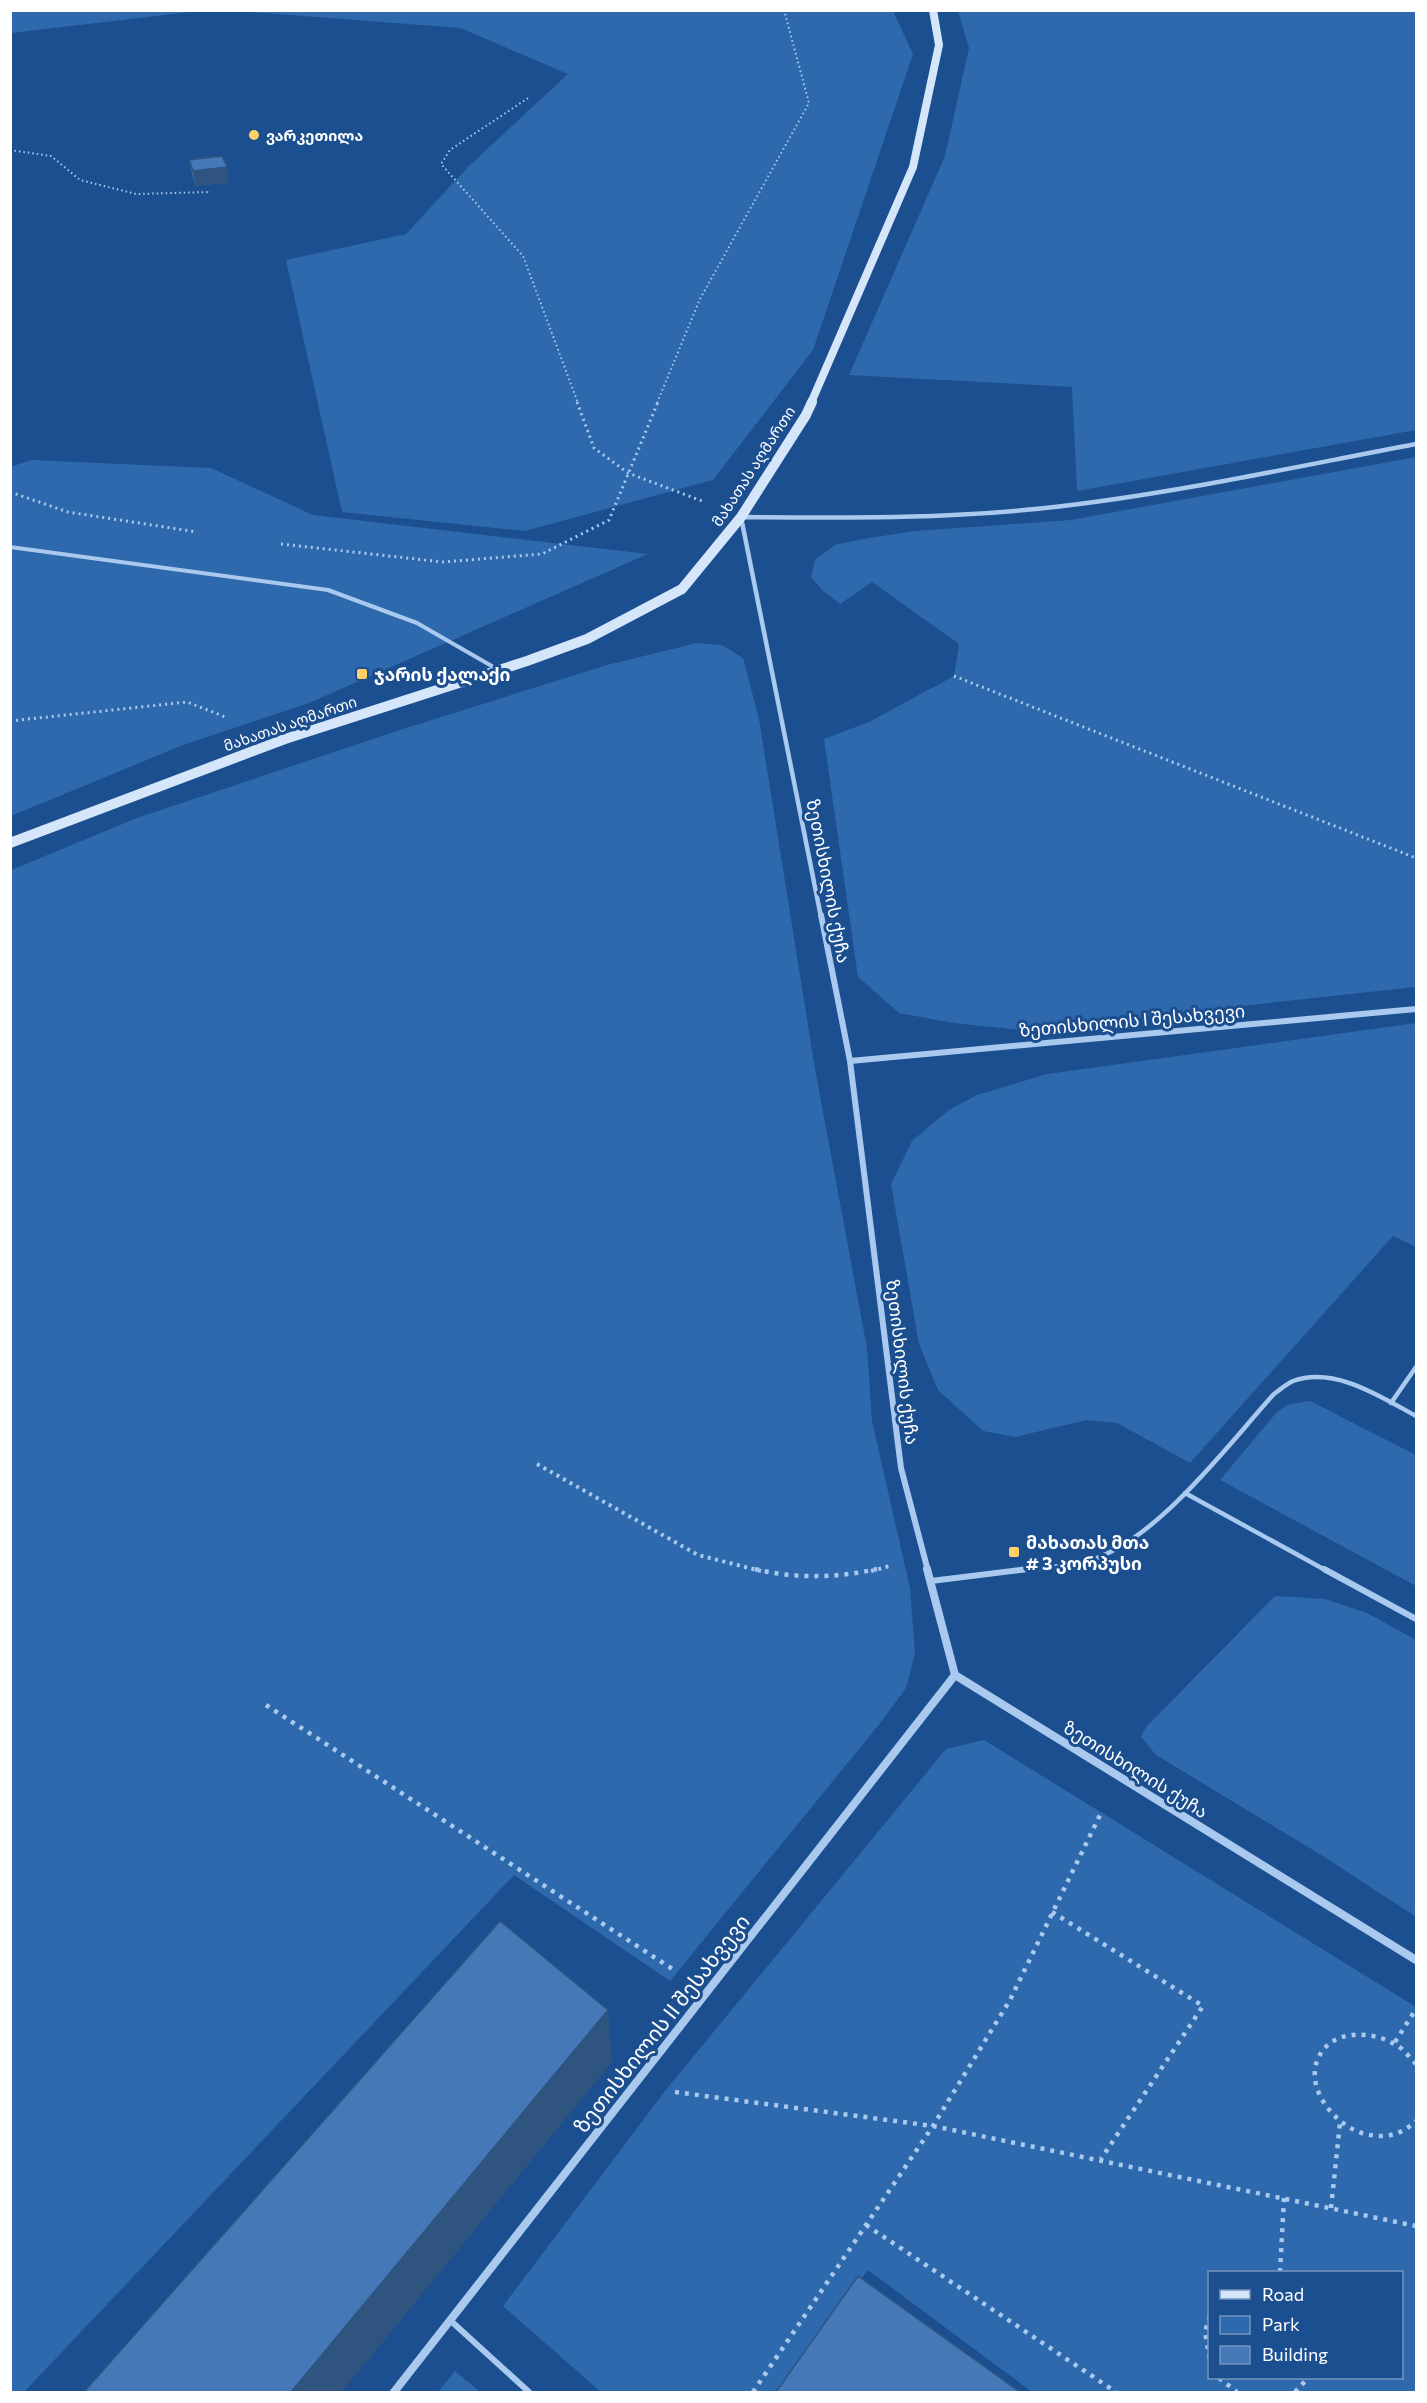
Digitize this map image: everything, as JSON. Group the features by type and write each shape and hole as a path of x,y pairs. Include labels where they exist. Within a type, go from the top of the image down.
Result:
{"main road":[{"name":"მახათას აღმართი","path":"10,843 285,739 587,639 682,589 741,517 806,415 913,167 939,45 933,10"}],"street":[{"path":"741,517 911,518 1062,506 1182,488 1416,444"},
{"name":"ზეთისხილის ქუჩა","path":"741,517 850,1061 901,1468 955,1675 1416,1960"},
{"name":"ზეთისხილის I შესახვევი","path":"850,1061 1416,1009"},
{"name":"ზეთისხილის II შესახვევი","path":"394,2392 955,1675"}],"lane":[{"path":"10,547 328,590 417,624 499,670"},
{"path":"1391,1403 1416,1367"},
{"path":"931,1581 1085,1562 1122,1547 1166,1515 1274,1394 1294,1380 1320,1377 1356,1385 1416,1416"},
{"path":"1185,1492 1416,1619"},
{"path":"451,2321 529,2392"}],"path":[{"path":"281,544 443,562 542,554 609,520 700,299 808,103 784,10"},
{"path":"528,98 450,150 441,164 524,256 594,448 628,473 741,517"},
{"path":"10,150 51,156 80,180 136,194 211,192"},
{"path":"10,492 68,512 201,533"},
{"path":"954,676 1416,858"},
{"path":"10,721 186,702 285,739"},
{"path":"537,1464 698,1555 773,1574 783,1576 856,1574 925,1558"},
{"path":"266,1706 707,1992"},
{"path":"753,2392 933,2126 1010,2000 1101,1812 1113,1772"},
{"path":"1052,1912 1203,2006 1100,2160"},
{"path":"1395,2042 1416,2008"},
{"path":"1416,2064 1409,2054 1395,2042 1377,2034 1359,2032 1342,2036 1328,2044 1318,2057 1315,2074 1317,2092 1327,2109 1340,2123 1357,2132 1375,2137 1393,2136 1408,2129 1416,2121"},
{"path":"633,2087 933,2126 1416,2226"},
{"path":"1331,2208 1340,2123"},
{"path":"1280,2271 1284,2198"},
{"path":"866,2225 1116,2392"},
{"path":"1208,2318 1205,2323 1204,2341 1208,2357"},
{"path":"1220,2379 1237,2392"},
{"path":"1295,2392 1307,2379"}],"green space":[{"path":"11,10 199,10 199,11 11,33"},
{"path":"237,11 893,11 913,54 813,350 713,480 525,531 342,512 286,260 406,234 469,166 568,74 460,28"},
{"path":"958,11 1416,11 1416,430 1077,491 1072,387 849,375 945,156 969,48"},
{"path":"1416,457 1416,987 1020,1030 954,1023 899,1013 858,977 824,739 869,722 954,676 959,644 872,582 840,604 823,591 811,577 815,560 835,545 863,539 915,531 1071,520"},
{"path":"31,460 211,468 313,515 648,554 309,703 183,745 11,816 10,467"},
{"path":"697,643 722,645 743,658 759,719 815,1069 867,1348 872,1421 910,1588 915,1653 906,1688 881,1722 670,1981 514,1875 24,2392 11,2392 11,870 137,818 403,729 607,665"},
{"path":"1416,1023 1416,1247 1393,1236 1190,1463 1117,1423 1087,1420 1015,1437 983,1431 938,1390 919,1344 891,1184 912,1141 949,1110 977,1095 1047,1074"},
{"path":"1310,1401 1416,1455 1416,1586 1220,1480 1276,1413 1287,1405"},
{"path":"1275,1596 1325,1599 1367,1613 1416,1640 1416,1917 1323,1856 1156,1755 1141,1737 1146,1727"},
{"path":"984,1740 1416,2007 1416,2392 1032,2392 868,2270 780,2392 601,2392 503,2306 665,2091 946,1749"},
{"path":"455,2371 480,2392 438,2392"}],"building":[{"path":"222,156 227,167 193,171 189,160"},
{"path":"500,1921 608,2010 291,2392 84,2392"},
{"path":"858,2276 1020,2392 776,2392"}],"place":[{"name":"ვარკეთილა","path":"254,135"},
{"name":"ჯარის ქალაქი","path":"362,674"},
{"name":"მახათას მთა # 3 კორპუსი","path":"1014,1552"}]}
